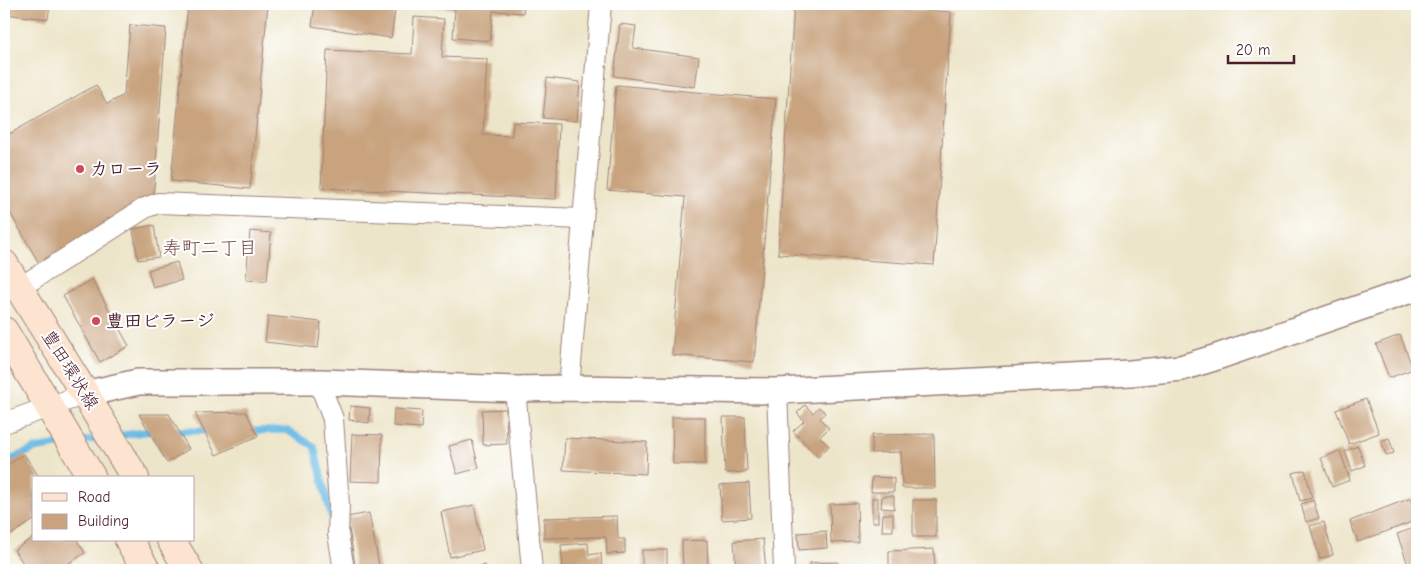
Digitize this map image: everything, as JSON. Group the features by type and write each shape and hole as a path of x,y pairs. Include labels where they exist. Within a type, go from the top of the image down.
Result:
{"main road":[{"name":"豊田環状線","path":"4,264 85,394 133,476"},
{"name":"豊田環状線","path":"4,331 91,476"},
{"path":"130,542 146,570"},
{"path":"172,542 189,570"}],"street":[{"path":"569,388 601,4"},
{"path":"19,288 145,208 158,203 583,219"},
{"path":"4,423 85,394 138,382 320,382 515,389 777,391 1181,368 1417,288"},
{"path":"320,382 333,419 339,505 338,534 344,570"},
{"path":"515,389 532,570"},
{"path":"777,391 784,570"}],"building":[{"path":"4,4 50,4 48,19 4,14"},
{"path":"188,4 268,4 250,189 171,181"},
{"path":"315,4 396,4 391,38 312,26"},
{"path":"418,4 524,4 523,13 493,11 490,41 453,38 455,9 418,6"},
{"path":"794,4 829,4 951,12 934,265 778,254"},
{"path":"414,17 444,19 442,57 487,59 483,135 512,136 513,122 559,124 556,199 321,188 327,50 412,54"},
{"path":"620,24 636,26 633,48 699,57 695,87 614,76"},
{"name":"カローラ","path":"130,25 166,28 153,202 40,265 4,202 4,137 96,85 107,104 124,95"},
{"path":"547,78 580,82 577,121 543,118"},
{"path":"616,85 776,99 754,362 672,355 685,197 607,190"},
{"path":"154,225 159,257 138,260 133,229"},
{"path":"250,231 271,233 267,281 246,280"},
{"path":"177,262 182,280 153,288 148,270"},
{"name":"豊田ビラージ","path":"92,279 129,346 100,362 63,296"},
{"path":"268,316 321,322 318,348 265,342"},
{"path":"1400,335 1413,369 1389,378 1376,344"},
{"path":"1366,399 1379,433 1349,444 1336,410"},
{"path":"805,405 813,413 819,407 825,413 820,419 829,428 820,437 829,446 818,457 793,431 804,421 797,413"},
{"path":"350,406 370,408 369,423 349,420"},
{"path":"394,409 422,411 421,428 393,426"},
{"path":"506,409 507,444 483,445 482,410"},
{"path":"246,412 258,436 216,455 195,413"},
{"path":"139,414 169,414 189,449 167,463"},
{"path":"672,417 705,417 705,464 673,464"},
{"path":"723,417 745,417 747,472 725,473"},
{"path":"352,434 382,435 381,482 350,481"},
{"path":"934,434 935,488 902,488 901,452 872,453 872,435"},
{"path":"565,438 647,442 646,474 563,470"},
{"path":"1389,438 1394,453 1386,455 1381,441"},
{"path":"472,440 479,468 457,474 449,446"},
{"path":"1358,446 1365,466 1352,471 1345,451"},
{"path":"1340,451 1350,480 1332,487 1321,458"},
{"path":"24,454 39,476 32,476 32,521 4,539 4,467"},
{"path":"1305,470 1312,498 1300,501 1293,473"},
{"path":"872,477 894,478 894,492 871,492"},
{"path":"749,483 751,518 722,520 720,485"},
{"path":"882,496 894,496 894,509 881,508"},
{"path":"872,498 878,498 878,522 872,522"},
{"path":"1411,498 1417,520 1358,542 1350,521"},
{"path":"913,500 936,500 936,537 913,537"},
{"path":"1313,500 1319,518 1306,522 1301,504"},
{"path":"857,503 858,542 831,543 830,504"},
{"path":"474,505 483,550 450,557 441,512"},
{"path":"369,513 380,570 356,570 347,517"},
{"path":"883,514 893,514 893,531 882,531"},
{"path":"617,516 618,539 625,539 625,553 607,554 606,537 544,538 544,518"},
{"path":"1324,522 1333,555 1320,559 1310,526"},
{"path":"1417,527 1417,570 1410,570 1397,534"},
{"path":"826,531 827,548 799,550 798,533"},
{"path":"32,538 32,542 78,542 85,553 58,570 28,570 14,550"},
{"path":"763,539 766,570 736,570 734,541"},
{"path":"707,540 708,570 683,570 682,541"},
{"path":"588,543 589,555 601,553 602,569 563,570 561,545"},
{"path":"934,549 935,570 889,570 889,551"},
{"path":"642,550 667,550 667,570 642,570"},
{"path":"838,562 838,570 811,570 810,563"},
{"path":"485,565 486,570 464,570 464,569"}],"waterway":[{"path":"246,431 286,430 314,446 331,516"},
{"path":"116,436 158,431"},
{"path":"171,431 213,431"},
{"path":"77,442 103,438"},
{"path":"4,463 34,449 64,444"}],"place":[{"name":"カローラ","path":"80,169"},
{"name":"豊田ビラージ","path":"96,321"}],"district":[{"name":"寿町二丁目","path":"210,248"}]}
